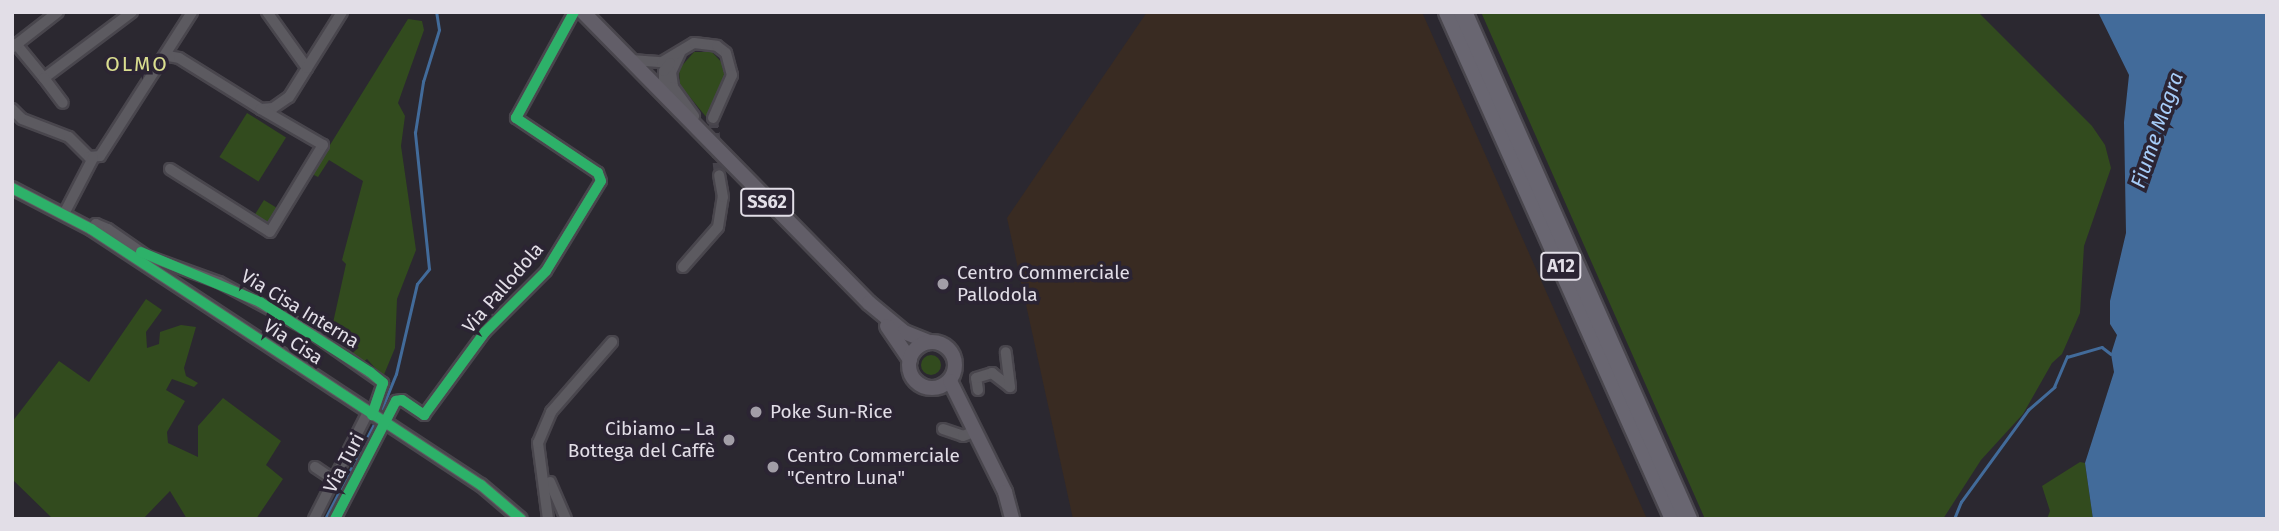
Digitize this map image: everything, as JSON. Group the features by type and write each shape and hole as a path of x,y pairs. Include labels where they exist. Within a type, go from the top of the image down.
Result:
{"highway":[{"name":"A12","path":"1448,12 1674,519"},
{"name":"A12","path":"1463,12 1688,519"}],"main road":[{"name":"SS62","path":"583,12 666,101 869,303 904,332 942,344 952,353 955,369 950,381 976,431 1012,519"},
{"name":"SS62","path":"869,303 909,360 914,380 954,403 976,431"},
{"path":"909,360 918,346 929,342"},
{"path":"930,388 950,381"}],"street":[{"path":"58,12 14,46 63,103"},
{"path":"44,78 132,12"},
{"path":"65,212 93,158 103,153 159,62 168,56 192,12"},
{"path":"267,12 307,68"},
{"path":"261,108 283,104 342,12"},
{"name":"Via Pallodola","path":"385,423 396,401 402,400 424,415 485,332 546,271 601,181 598,173 516,118 574,12"},
{"path":"624,58 662,62 706,42 726,53 730,83 713,118"},
{"path":"666,101 664,71 680,53"},
{"path":"680,53 671,72 673,87 695,117 700,134"},
{"path":"168,56 179,58 323,145 270,232 170,169"},
{"path":"12,109 22,119 69,137 93,158"},
{"path":"682,267 718,227 723,197 719,175"},
{"name":"Via Cisa","path":"12,188 65,212 481,485 522,519"},
{"name":"Via Cisa Interna","path":"91,229 96,224 107,229 147,256 219,282 303,327 383,383 370,413"},
{"path":"548,519 538,443 551,412 612,342"},
{"path":"978,390 976,378 992,373 1010,387 1006,352"},
{"path":"314,519 370,413"},
{"name":"Via Turi","path":"335,519 385,423"},
{"path":"943,429 963,436 976,431"},
{"path":"539,456 566,519"},
{"path":"315,467 334,480"},
{"name":"Via Cisa","path":"481,485 506,519"}],"shaded area":[{"path":"1147,12 1422,12 1647,519 1073,519 1007,218"}],"green space":[{"path":"1481,12 1978,12 2092,126 2105,145 2111,168 2084,246 2080,313 2062,354 2052,363 2023,414 1981,460 1943,519 1705,519"},
{"path":"408,19 422,21 424,30 398,103 405,116 401,146 416,250 397,299 395,348 383,377 367,359 362,363 329,341 346,264 342,260 363,181 329,160 318,177 312,174"},
{"path":"694,52 712,52 725,66 723,88 707,118 680,85 679,69"},
{"path":"247,113 286,137 258,181 219,157"},
{"path":"264,200 280,210 270,227 253,217"},
{"path":"146,299 162,310 146,332 147,348 159,344 160,332 181,325 196,327 184,368 186,376 198,383 194,387 172,379 166,390 185,401 167,432 168,443 198,457 198,426 223,398 281,441 266,465 283,479 256,519 187,519 170,491 143,519 53,519 12,479 12,422 59,361 89,382"},
{"path":"927,355 935,355 941,365 935,375 927,375 921,369 921,361"},
{"path":"2080,462 2085,463 2093,519 2047,519 2050,511 2042,486"}],"water":[{"name":"Fiume Magra","path":"2098,12 2267,12 2267,519 2093,519 2085,463 2114,372 2111,354 2117,335 2110,324 2110,301 2126,233 2124,122 2129,75"}],"waterway":[{"path":"380,413 396,374 417,284 429,269 415,133 423,82 439,30 436,12"},
{"path":"1954,519 1961,502 2028,410 2054,387 2067,357 2102,347 2111,354"},
{"path":"325,519 374,424"}],"tunnel":[{"path":"713,118 719,175"}],"cycle path":[{"path":"335,519 396,401 402,400 424,415 485,332 546,271 601,181 598,173 516,118 574,12"},
{"path":"12,188 91,229 481,485 521,519"},
{"path":"141,252 260,302 370,372 383,383 372,415"}],"place":[{"name":"Centro Commerciale Pallodola","path":"943,284"},
{"name":"Poke Sun-Rice","path":"756,412"},
{"name":"Cibiamo – La Bottega del Caffè","path":"729,440"},
{"name":"Centro Commerciale \"Centro Luna\"","path":"773,467"}],"district":[{"name":"OLMO","path":"137,64"}]}
